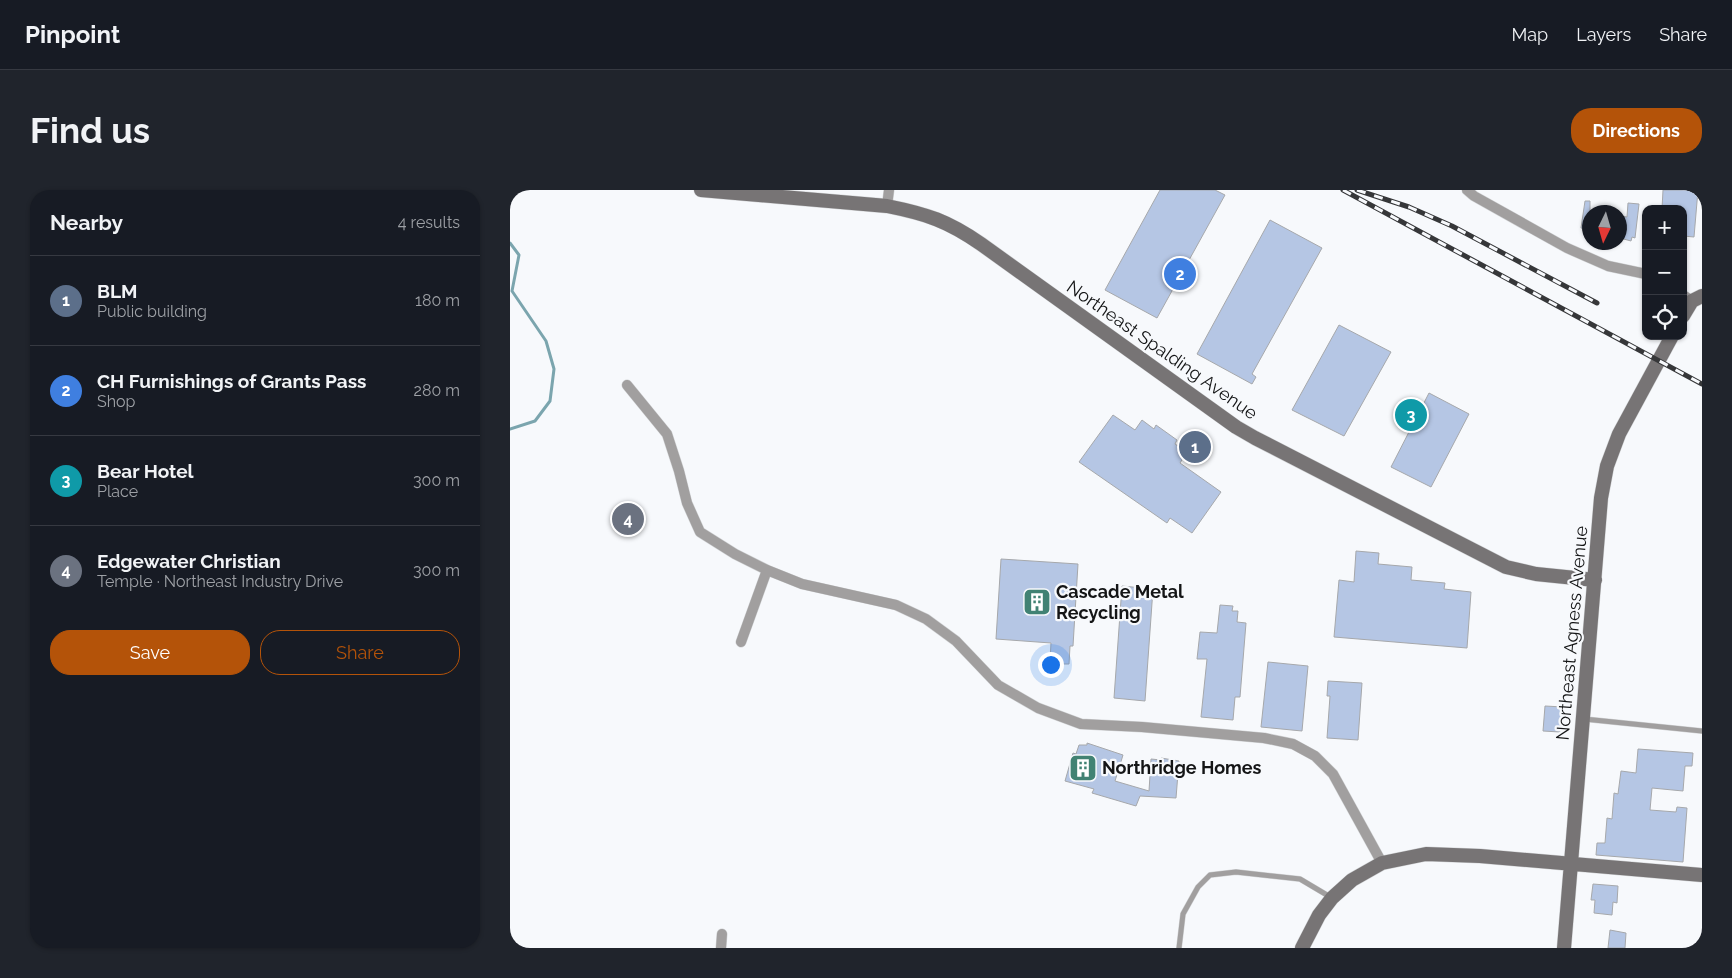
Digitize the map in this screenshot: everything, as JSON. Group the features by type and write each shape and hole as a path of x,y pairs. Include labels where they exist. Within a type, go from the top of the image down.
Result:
{"street":[{"name":"Northeast Spalding Avenue","path":"701,190 887,206 936,218 961,230 1236,427 1255,438 1506,566 1536,574 1595,580"},
{"path":"887,206 889,190"},
{"path":"1467,190 1474,196 1567,248 1608,266 1642,273"},
{"name":"Northeast Agness Avenue","path":"1564,948 1601,498 1607,466 1619,434 1670,340"},
{"path":"627,385 667,434 680,471 687,502 700,532 735,554 767,570 802,584 896,605 926,619 956,641 998,685 1038,708 1082,724 1142,727 1264,738 1293,744 1315,756 1333,774 1382,863"},
{"path":"741,642 767,570"},
{"path":"1302,948 1318,916 1332,898 1352,880 1382,863 1426,854 1480,856 1702,875"},
{"path":"721,948 722,934"}],"lane":[{"path":"1584,719 1702,729"},
{"path":"1179,948 1183,914 1198,887 1210,875 1236,872 1300,879 1332,898"}],"building":[{"path":"1160,190 1215,190 1225,195 1157,318 1105,290"},
{"path":"1663,190 1698,190 1694,237 1687,236 1687,205 1662,205"},
{"path":"1585,201 1590,201 1590,205 1584,205"},
{"path":"1628,203 1639,204 1635,238 1632,237 1631,241 1627,240"},
{"path":"1270,220 1322,248 1252,374 1256,377 1252,384 1197,354"},
{"path":"1339,325 1391,352 1344,436 1292,410"},
{"path":"1429,393 1469,414 1431,487 1391,467"},
{"path":"1113,415 1135,430 1142,420 1154,429 1156,425 1177,440 1175,444 1187,452 1180,463 1221,492 1192,533 1170,518 1167,523 1079,462"},
{"path":"1356,551 1379,553 1378,564 1412,567 1411,580 1445,583 1444,589 1471,592 1467,648 1334,637 1339,580 1354,582"},
{"name":"Cascade Metal Recycling","path":"1001,559 1078,564 1073,646 1070,646 1069,664 1056,664 1056,661 1050,661 1051,643 996,639"},
{"path":"1122,586 1153,589 1145,701 1114,698"},
{"path":"1220,605 1233,606 1232,611 1238,611 1237,622 1246,623 1240,697 1235,697 1233,720 1201,717 1207,659 1197,659 1200,632 1217,633"},
{"path":"1268,662 1308,666 1302,731 1261,727"},
{"path":"1328,681 1362,683 1358,740 1327,738 1330,696 1327,696"},
{"path":"1545,706 1563,707 1560,732 1543,731"},
{"path":"1087,743 1123,755 1115,781 1149,791 1151,759 1161,760 1161,758 1179,761 1176,798 1140,796 1136,806 1092,793 1094,789 1065,781 1073,753 1076,754 1079,745 1087,745"},
{"path":"1638,749 1693,753 1692,766 1685,766 1683,791 1652,788 1650,810 1676,812 1677,807 1687,808 1683,862 1596,855 1597,843 1605,843 1607,818 1612,819 1614,793 1618,794 1621,771 1636,773"},
{"path":"1593,884 1618,886 1617,903 1613,902 1612,915 1594,913 1595,900 1591,900"},
{"path":"1610,930 1626,933 1625,948 1608,948"}],"waterway":[{"path":"510,243 519,255 512,291 546,341 554,369 550,401 535,421 510,429"}],"railway":[{"path":"1343,190 1702,384"},
{"path":"1357,190 1409,207 1452,226 1597,303"}],"place":[{"name":"CH Furnishings of Grants Pass","path":"1180,274"},
{"name":"Bear Hotel","path":"1411,415"},
{"name":"BLM","path":"1195,447"},
{"name":"Edgewater Christian","path":"628,519"},
{"name":"Cascade Metal Recycling","path":"1037,602"},
{"name":"Northridge Homes","path":"1083,768"}]}
